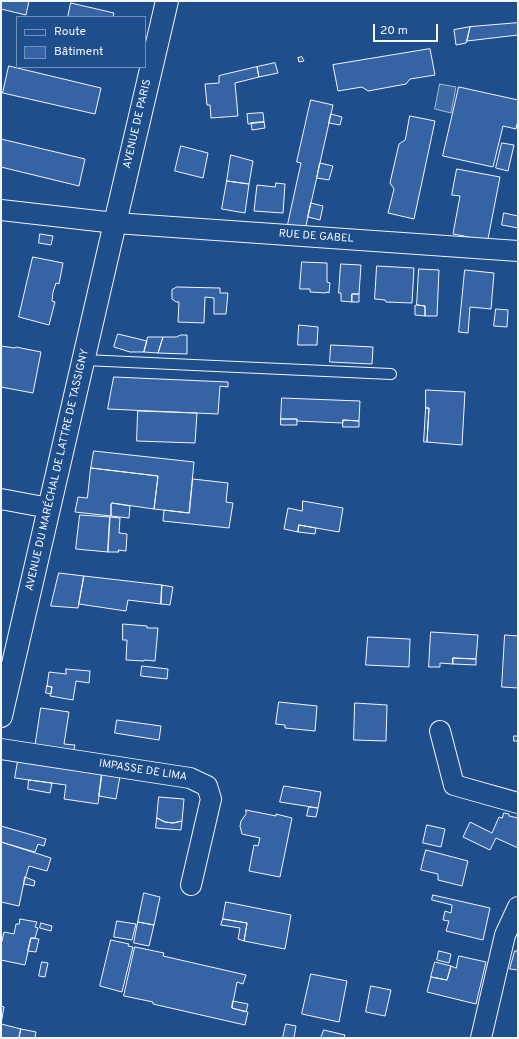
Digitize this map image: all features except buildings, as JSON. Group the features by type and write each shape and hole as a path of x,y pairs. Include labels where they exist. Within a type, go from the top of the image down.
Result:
{"main road":[{"name":"AVENUE DE PARIS","path":"115,223 167,1"},
{"name":"AVENUE DU MARÉCHAL DE LATTRE DE TASSIGNY","path":"1,716 115,223"}],"street":[{"name":"RUE DE GABEL","path":"1,210 115,223 518,251"},
{"path":"1,500 49,508"},
{"path":"440,731 454,785 518,803"},
{"name":"IMPASSE DE LIMA","path":"1,749 190,778 207,786 211,799 191,885"},
{"path":"481,1038 505,935 518,907"}],"lane":[{"path":"84,360 391,374"}],"water":[{"path":"440,84 456,87 451,113 435,109"}]}
